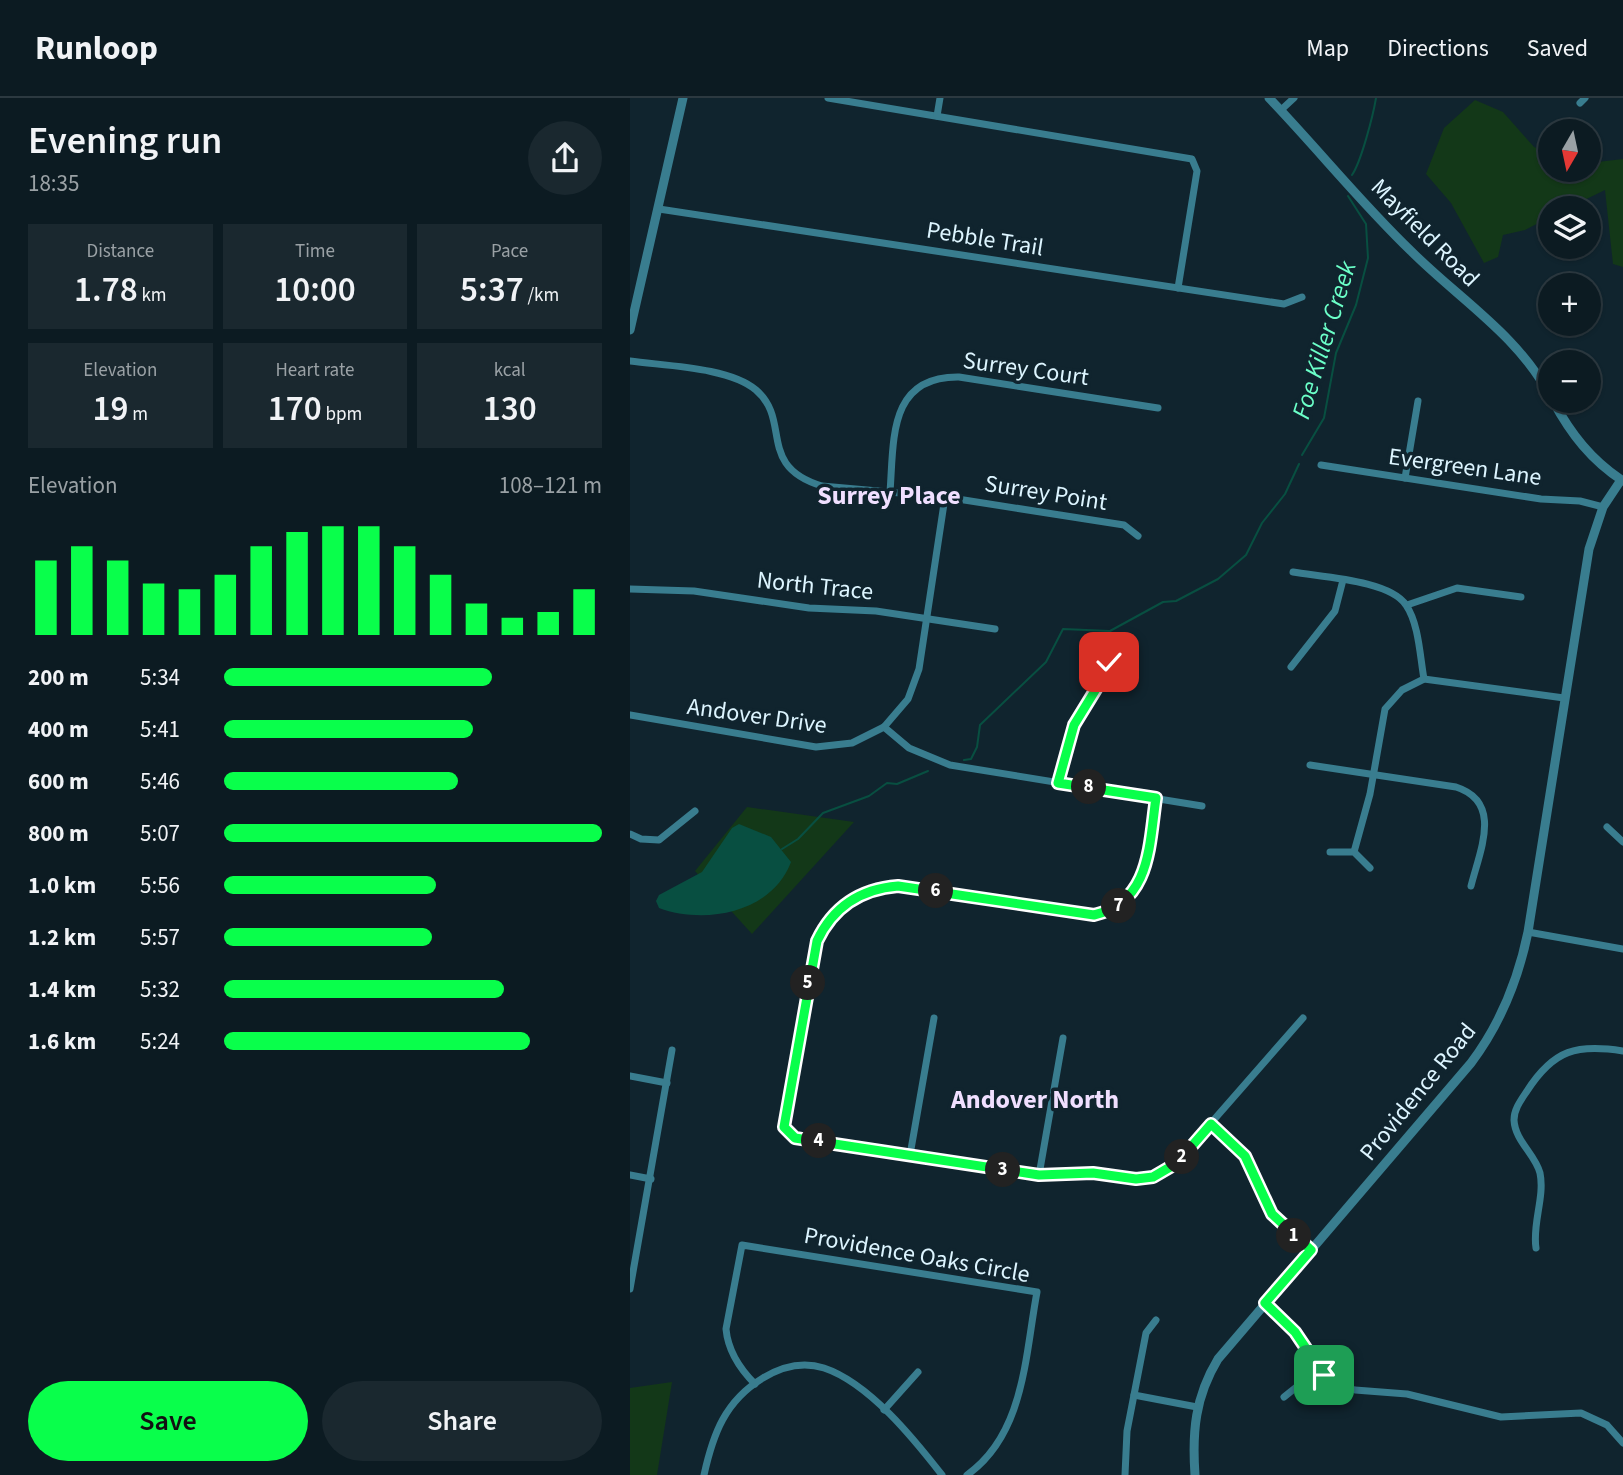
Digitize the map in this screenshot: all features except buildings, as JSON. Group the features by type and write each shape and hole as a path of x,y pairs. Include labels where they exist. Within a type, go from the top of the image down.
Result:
{"street":[{"path":"630,330 683,98"},
{"path":"828,98 1192,159 1197,171 1178,288"},
{"path":"937,116 940,98"},
{"name":"Mayfield Road","path":"1269,98 1410,250 1514,343 1538,373"},
{"path":"1281,110 1294,98"},
{"name":"Pebble Trail","path":"659,209 1284,304 1302,297"},
{"name":"Surrey Point","path":"630,361 743,381 766,403 779,453 798,476 822,486 945,498 1124,525 1138,536"},
{"name":"Surrey Court","path":"890,492 899,413 913,392 935,380 960,377 1158,408"},
{"path":"1405,478 1418,401"},
{"name":"Mayfield Road","path":"1560,413 1592,458 1622,480"},
{"name":"Evergreen Lane","path":"1321,465 1541,499 1580,501 1603,507"},
{"name":"Providence Road","path":"1195,1475 1193,1442 1197,1407 1217,1359 1484,1046 1512,992 1528,933 1583,578 1603,507 1622,480"},
{"name":"Andover Drive","path":"630,715 816,747 852,743 884,727 902,709 914,687 945,498"},
{"path":"1293,572 1392,592 1407,605 1416,634 1424,679"},
{"path":"1291,667 1335,611 1343,580"},
{"path":"1407,605 1457,588 1521,597"},
{"name":"North Trace","path":"630,589 694,591 808,608 876,611 995,629"},
{"path":"1058,783 1074,725 1112,663"},
{"path":"1354,852 1373,775 1385,709 1395,696 1424,679 1564,698"},
{"path":"884,727 909,748 938,762 1202,806"},
{"path":"1310,765 1456,787 1480,800 1484,827 1471,886"},
{"path":"1156,798 1142,880 1128,900 1107,912 1081,915 898,886 866,892 839,909 822,929 813,952 783,1121 786,1132 795,1138 1039,1175 1093,1173 1136,1179 1153,1177 1177,1163 1303,1018"},
{"path":"630,834 641,839 659,840 695,811"},
{"path":"1607,827 1623,842"},
{"path":"1331,852 1354,852 1370,868"},
{"path":"1528,933 1623,949"},
{"path":"910,1155 934,1018"},
{"path":"1039,1175 1063,1038"},
{"path":"1536,1248 1533,1230 1540,1175 1517,1132 1514,1118 1518,1105 1533,1082 1556,1057 1592,1046 1623,1051"},
{"path":"630,1289 672,1050"},
{"path":"630,1076 667,1083"},
{"path":"1211,1124 1245,1156 1272,1214 1311,1250"},
{"path":"630,1175 651,1179"},
{"name":"Providence Oaks Circle","path":"755,1384 737,1363 727,1341 726,1329 742,1245 1037,1292 1013,1417 991,1454 967,1475"},
{"path":"1265,1303 1295,1332 1319,1369 1331,1381 1346,1388 1407,1394 1487,1415 1581,1413 1606,1424 1623,1443"},
{"path":"1125,1475 1125,1445 1146,1333 1156,1320"},
{"path":"704,1475 721,1420 738,1398 755,1384 784,1367 823,1368 857,1388 884,1410 942,1475"},
{"path":"1284,1397 1319,1369"},
{"path":"884,1410 918,1372"},
{"path":"1134,1395 1197,1407"}],"shaded area":[{"path":"1475,100 1503,112 1538,148 1538,182 1601,182 1601,162 1623,159 1623,267 1613,264 1605,190 1593,196 1538,196 1538,223 1525,230 1503,235 1498,257 1484,263 1451,203 1426,174 1444,128"},
{"path":"747,807 854,822 752,934 695,871"},
{"path":"739,824 771,837 791,862 782,879 769,893 753,903 716,914 677,913 659,908 656,901 659,895 702,872 732,828"},
{"path":"672,1382 657,1475 630,1475 630,1388"}],"waterway":[{"name":"Foe Killer Creek","path":"1352,175 1363,150 1376,98"},
{"name":"Foe Killer Creek","path":"1302,455 1324,418 1336,353 1356,305 1368,258 1366,224 1348,196"},
{"name":"Foe Killer Creek","path":"964,760 971,759 977,747 980,725 1046,662 1063,629 1110,631 1163,602 1176,601 1218,579 1246,555 1262,523 1285,494 1299,464"},
{"name":"Foe Killer Creek","path":"782,849 798,839 823,813 869,796 887,783 897,784 928,771"}],"district":[{"name":"Surrey Place","path":"889,495"},
{"name":"Andover North","path":"1035,1099"}],"route":[{"path":"1109,662 1112,663 1106,675 1074,725 1060,766 1058,783 1156,798 1145,867 1136,890 1118,907 1094,915 898,886 882,887 852,899 830,918 822,929 813,952 784,1127 790,1136 795,1138 1039,1175 1093,1173 1144,1179 1166,1171 1177,1163 1211,1124 1245,1156 1253,1170 1261,1196 1272,1214 1311,1250 1265,1303 1295,1332 1324,1375"}]}
